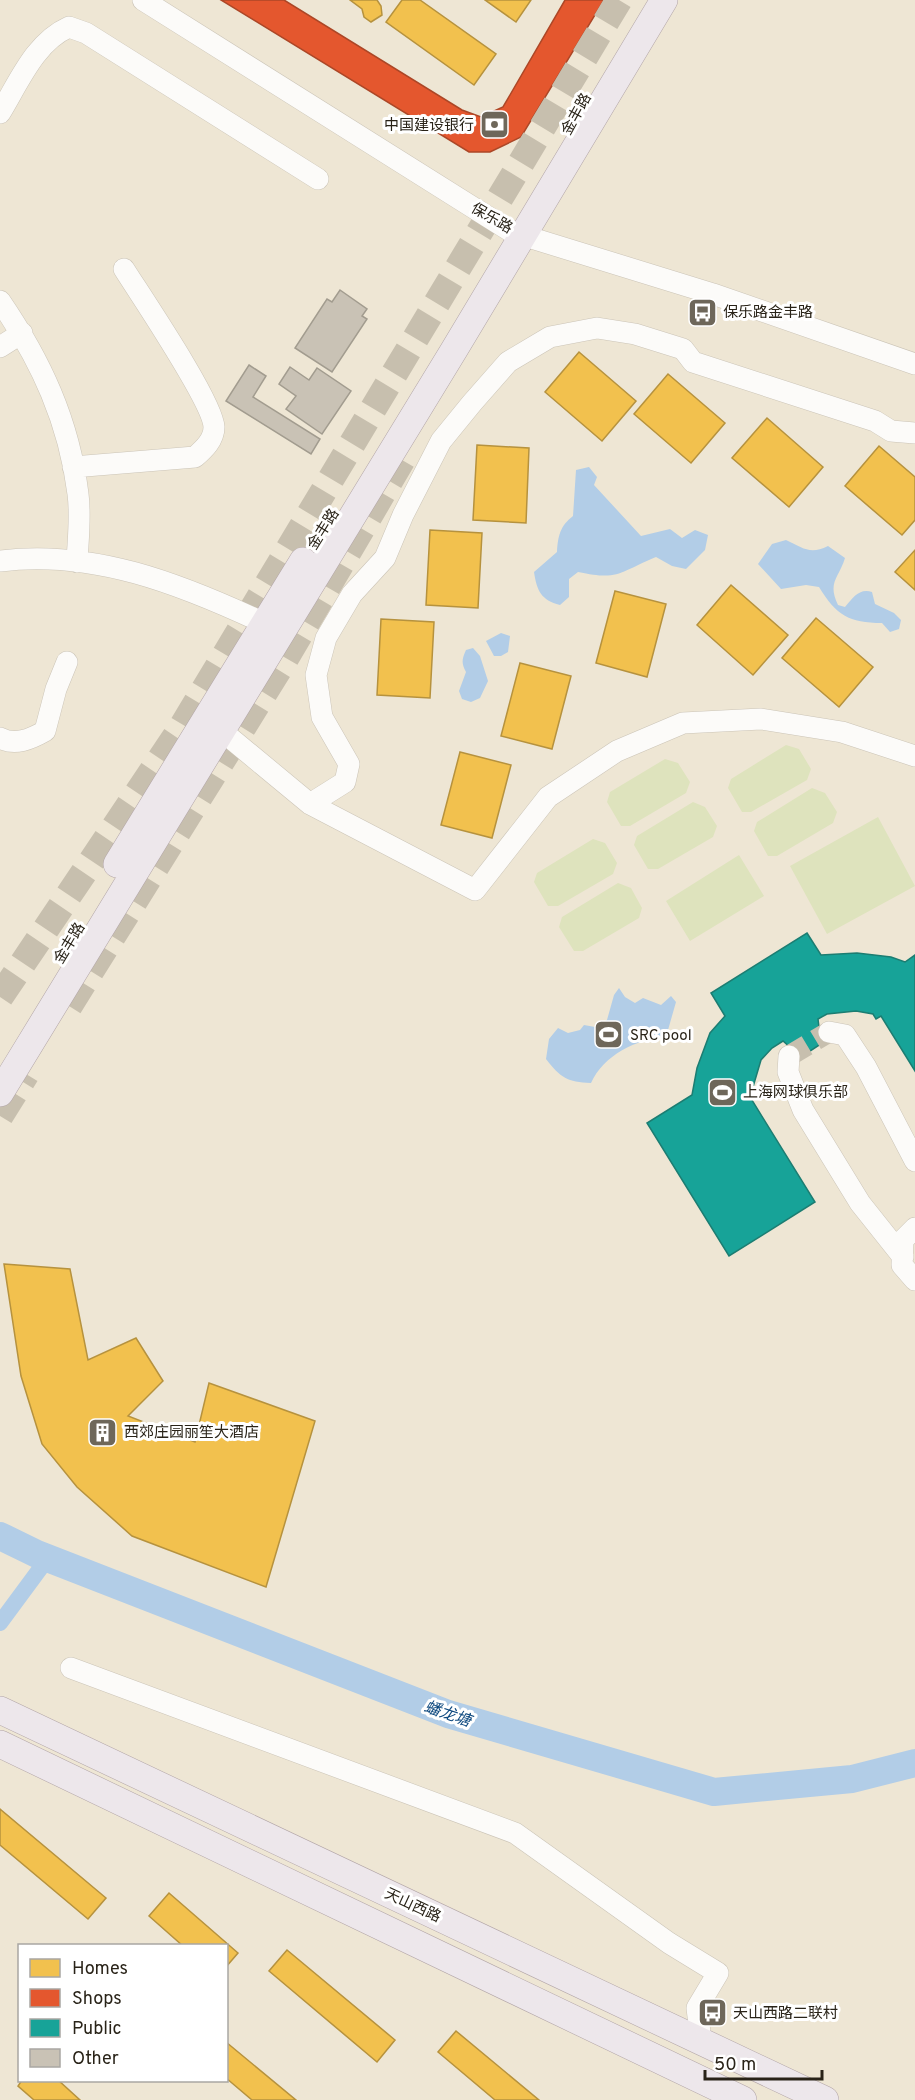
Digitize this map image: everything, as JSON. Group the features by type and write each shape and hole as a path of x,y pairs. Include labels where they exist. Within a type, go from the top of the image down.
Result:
{"main road":[{"name":"金丰路","path":"518,233 589,91 645,0"},
{"name":"金丰路","path":"0,1057 213,724 264,623 518,233 664,0"},
{"path":"0,1093 213,724 518,233"},
{"name":"天山西路","path":"0,1710 825,2100"},
{"path":"0,1744 702,2092 743,2100"},
{"path":"701,2041 702,2092"}],"street":[{"name":"保乐路","path":"143,0 518,233 714,294 915,364"},
{"path":"0,113 38,52 53,34 69,27 86,33 318,179"},
{"path":"73,467 195,457 208,446 214,427 205,402 124,269"},
{"path":"0,301 29,344 65,424 78,495 77,562"},
{"path":"310,804 345,782 349,764 322,717 316,675 326,638 352,594 385,558 403,515 441,441 508,362 550,337 597,328 635,334 683,349 693,362 875,421 891,431 915,433"},
{"path":"0,347 22,333"},
{"path":"0,561 34,557 120,568 193,591 264,623"},
{"path":"0,738 6,741 28,741 45,731 56,689 67,662"},
{"path":"213,724 310,804 474,890 548,797 617,751 683,723 761,719 842,732 915,756"},
{"path":"829,1032 845,1035 866,1067 915,1161"},
{"path":"789,1056 788,1072 803,1110 860,1203 903,1257"},
{"path":"915,1228 903,1240 902,1265 915,1280"},
{"path":"71,1668 515,1833 669,1943 717,1973 697,2008 701,2041"}],"green space":[{"path":"786,745 799,749 811,769 807,780 751,812 742,812 728,788 731,779"},
{"path":"665,759 678,763 690,782 686,793 630,826 621,826 607,802 610,792"},
{"path":"812,788 825,793 837,812 833,823 777,856 768,856 754,831 757,822"},
{"path":"693,802 705,807 717,826 713,837 658,869 648,869 634,845 637,836"},
{"path":"878,817 915,886 827,934 790,866"},
{"path":"593,839 605,843 617,863 613,874 558,906 548,906 534,882 537,873"},
{"path":"739,855 764,896 690,941 666,901"},
{"path":"618,883 631,888 642,908 639,918 583,951 574,951 559,927 562,917"}],"water":[{"path":"589,467 597,477 594,485 641,536 670,529 682,538 695,530 708,535 705,550 686,569 672,566 656,557 619,574 603,576 578,572 569,579 569,597 560,605 548,600 541,594 534,572 557,552 560,532 573,516 576,470"},
{"path":"786,540 811,550 828,546 845,558 834,585 838,605 845,607 863,591 872,592 875,604 894,613 901,620 899,629 890,632 882,623 871,623 844,616 831,604 819,587 806,585 781,589 758,564 772,544"},
{"path":"501,633 510,636 508,652 501,656 494,656 486,641"},
{"path":"473,648 480,656 488,681 480,698 471,702 462,699 459,691 466,672 463,663 464,656 466,650"},
{"name":"SRC pool","path":"619,988 625,997 635,1003 643,998 661,1005 671,996 676,1002 666,1037 643,1041 622,1050 604,1064 591,1083 576,1082 565,1078 546,1059 549,1039 558,1028 568,1033 580,1030 584,1025 595,1027 607,1020 614,995"}],"building: Homes":[{"path":"350,0 377,0 381,6 382,15 371,22 364,17 362,9"},
{"path":"402,0 420,0 496,54 474,85 386,22"},
{"path":"485,0 531,0 516,22"},
{"path":"579,352 636,401 602,441 545,392"},
{"path":"668,374 725,423 691,463 634,414"},
{"path":"767,418 823,467 789,507 732,458"},
{"path":"477,445 529,448 526,523 473,520"},
{"path":"879,446 915,477 915,520 902,535 845,486"},
{"path":"430,530 482,533 478,608 426,605"},
{"path":"915,550 915,590 895,572"},
{"path":"731,585 788,635 753,675 697,625"},
{"path":"615,591 666,604 647,677 596,663"},
{"path":"816,618 873,667 839,707 782,658"},
{"path":"381,619 434,622 430,698 377,695"},
{"path":"520,663 571,676 552,749 501,736"},
{"path":"460,752 511,765 492,838 441,825"},
{"name":"西郊庄园丽笙大酒店","path":"4,1264 70,1269 88,1360 136,1338 163,1381 128,1416 195,1442 209,1383 315,1421 266,1587 132,1536 77,1487 42,1444 21,1376"},
{"path":"0,1809 106,1898 88,1919 0,1845"},
{"path":"169,1893 228,1944 181,1944 149,1916"},
{"path":"228,1944 238,1953 228,1965"},
{"path":"287,1950 395,2040 377,2062 269,1971"},
{"path":"456,2031 539,2100 495,2100 438,2052"},
{"path":"228,2044 296,2100 252,2100 228,2080"},
{"path":"21,2082 60,2082 80,2100 34,2100 18,2086"}],"building: Shops":[{"path":"221,0 284,0 462,110 481,117 503,107 565,0 604,0 521,137 490,152 469,152"}],"building: Public":[{"name":"上海网球俱乐部","path":"807,933 821,955 857,953 891,957 905,962 915,955 915,1071 881,1016 876,1019 873,1014 856,1011 827,1014 818,1019 821,1044 801,1057 783,1041 772,1048 761,1060 750,1097 815,1202 729,1256 647,1123 692,1095 697,1068 710,1033 725,1016 711,993"}],"building: Other":[{"path":"340,290 367,309 362,316 367,319 332,372 295,348 327,299 332,302"},
{"path":"249,365 266,376 253,397 320,439 311,454 226,401"},
{"path":"290,367 309,380 317,368 351,391 322,434 286,409 296,396 279,384"}],"waterway":[{"name":"蟠龙塘","path":"0,1536 37,1554 448,1714 714,1792 852,1779 915,1763"},
{"path":"0,1623 48,1558"}],"tunnel":[{"path":"0,997 180,730 619,0"},
{"path":"69,1006 284,661 402,460"},
{"path":"789,1056 829,1032"},
{"path":"0,1116 26,1074"}],"place":[{"name":"中国建设银行","path":"495,125"},
{"name":"保乐路金丰路","path":"702,312"},
{"name":"SRC pool","path":"609,1035"},
{"name":"上海网球俱乐部","path":"722,1092"},
{"name":"西郊庄园丽笙大酒店","path":"103,1432"},
{"name":"天山西路二联村","path":"712,2013"}]}
